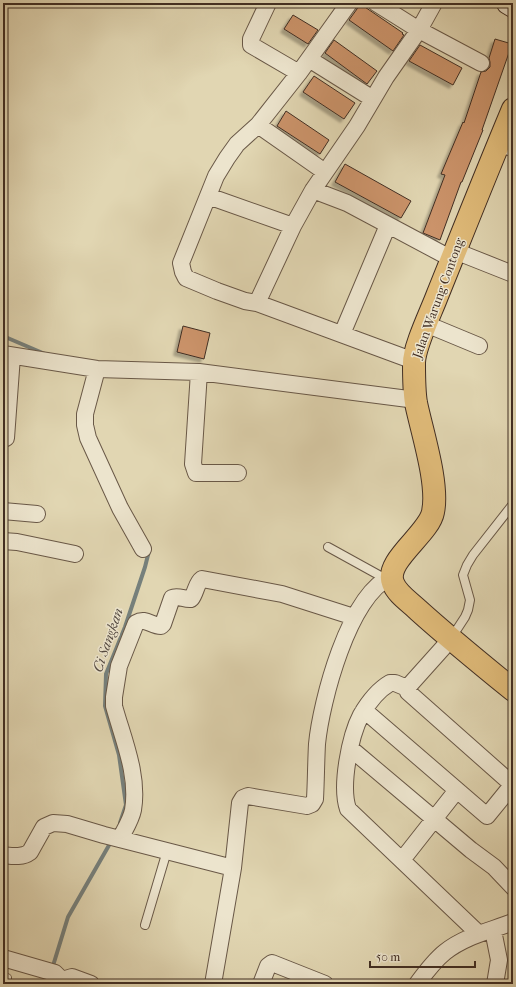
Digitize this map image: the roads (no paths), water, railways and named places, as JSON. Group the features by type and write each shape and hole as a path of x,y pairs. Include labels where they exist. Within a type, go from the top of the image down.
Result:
{"main road":[{"path":"508,3 513,6"},
{"name":"Jalan Warung Contong","path":"389,578 402,556 429,521 433,513 433,484 416,400 414,361 426,324 453,255 506,146 513,109"},
{"path":"389,578 398,591 450,640 513,690"}],"street":[{"path":"268,3 251,40 251,45 300,73"},
{"path":"348,3 300,73 258,125 237,144 227,158 216,176 181,263 182,272 186,278 217,291 245,301 257,303 414,361"},
{"path":"376,3 419,30 481,63"},
{"path":"257,303 293,226 313,190 395,64 419,30 434,3"},
{"path":"309,59 373,99"},
{"path":"258,125 325,172"},
{"path":"313,190 347,203 388,225 453,255 513,274"},
{"path":"208,196 293,226"},
{"path":"342,334 388,225"},
{"path":"426,324 479,346"},
{"path":"6,438 8,355 97,369 199,372 416,400"},
{"path":"97,369 85,414 85,425 88,438 120,508 143,549"},
{"path":"199,372 193,464 194,470 196,473 238,473"},
{"path":"3,511 37,514"},
{"path":"3,541 17,542 76,554"},
{"path":"213,984 233,868 240,802 243,798 248,796 307,806 312,804 315,799 317,743 324,709 343,641 354,617 373,590 389,578"},
{"path":"116,837 131,816 133,809 133,780 131,762 114,706 114,697 119,666 136,623 144,621 158,627 161,626 172,598 191,599 195,593 199,581 202,580 282,594 354,617"},
{"path":"407,688 450,640"},
{"path":"364,710 487,816 513,785 408,692 407,688 395,683 390,683 378,693 364,710 356,726 350,748 344,785 348,809 355,817 402,860 486,932 499,960 495,984"},
{"path":"350,748 471,850 494,867 513,886"},
{"path":"402,860 457,790"},
{"path":"3,855 18,856 28,854 44,827 53,823 67,824 233,868"},
{"path":"417,984 445,952 460,943 513,922"},
{"path":"3,958 57,977 72,977 91,984"},
{"path":"261,984 268,966 272,963 325,984"}],"lane":[{"path":"450,640 468,610 470,600 463,575 467,565 473,555 513,504"},
{"path":"328,547 389,578"},
{"path":"145,925 167,851"}],"waterway":[{"name":"Ci Sangkan","path":"3,336 45,354"},
{"name":"Ci Sangkan","path":"120,823 126,805 119,755 105,706 106,674 125,627 149,551"},
{"name":"Ci Sangkan","path":"52,969 68,917 112,840"},
{"name":"Ci Sangkan","path":"50,984 51,976"}]}
